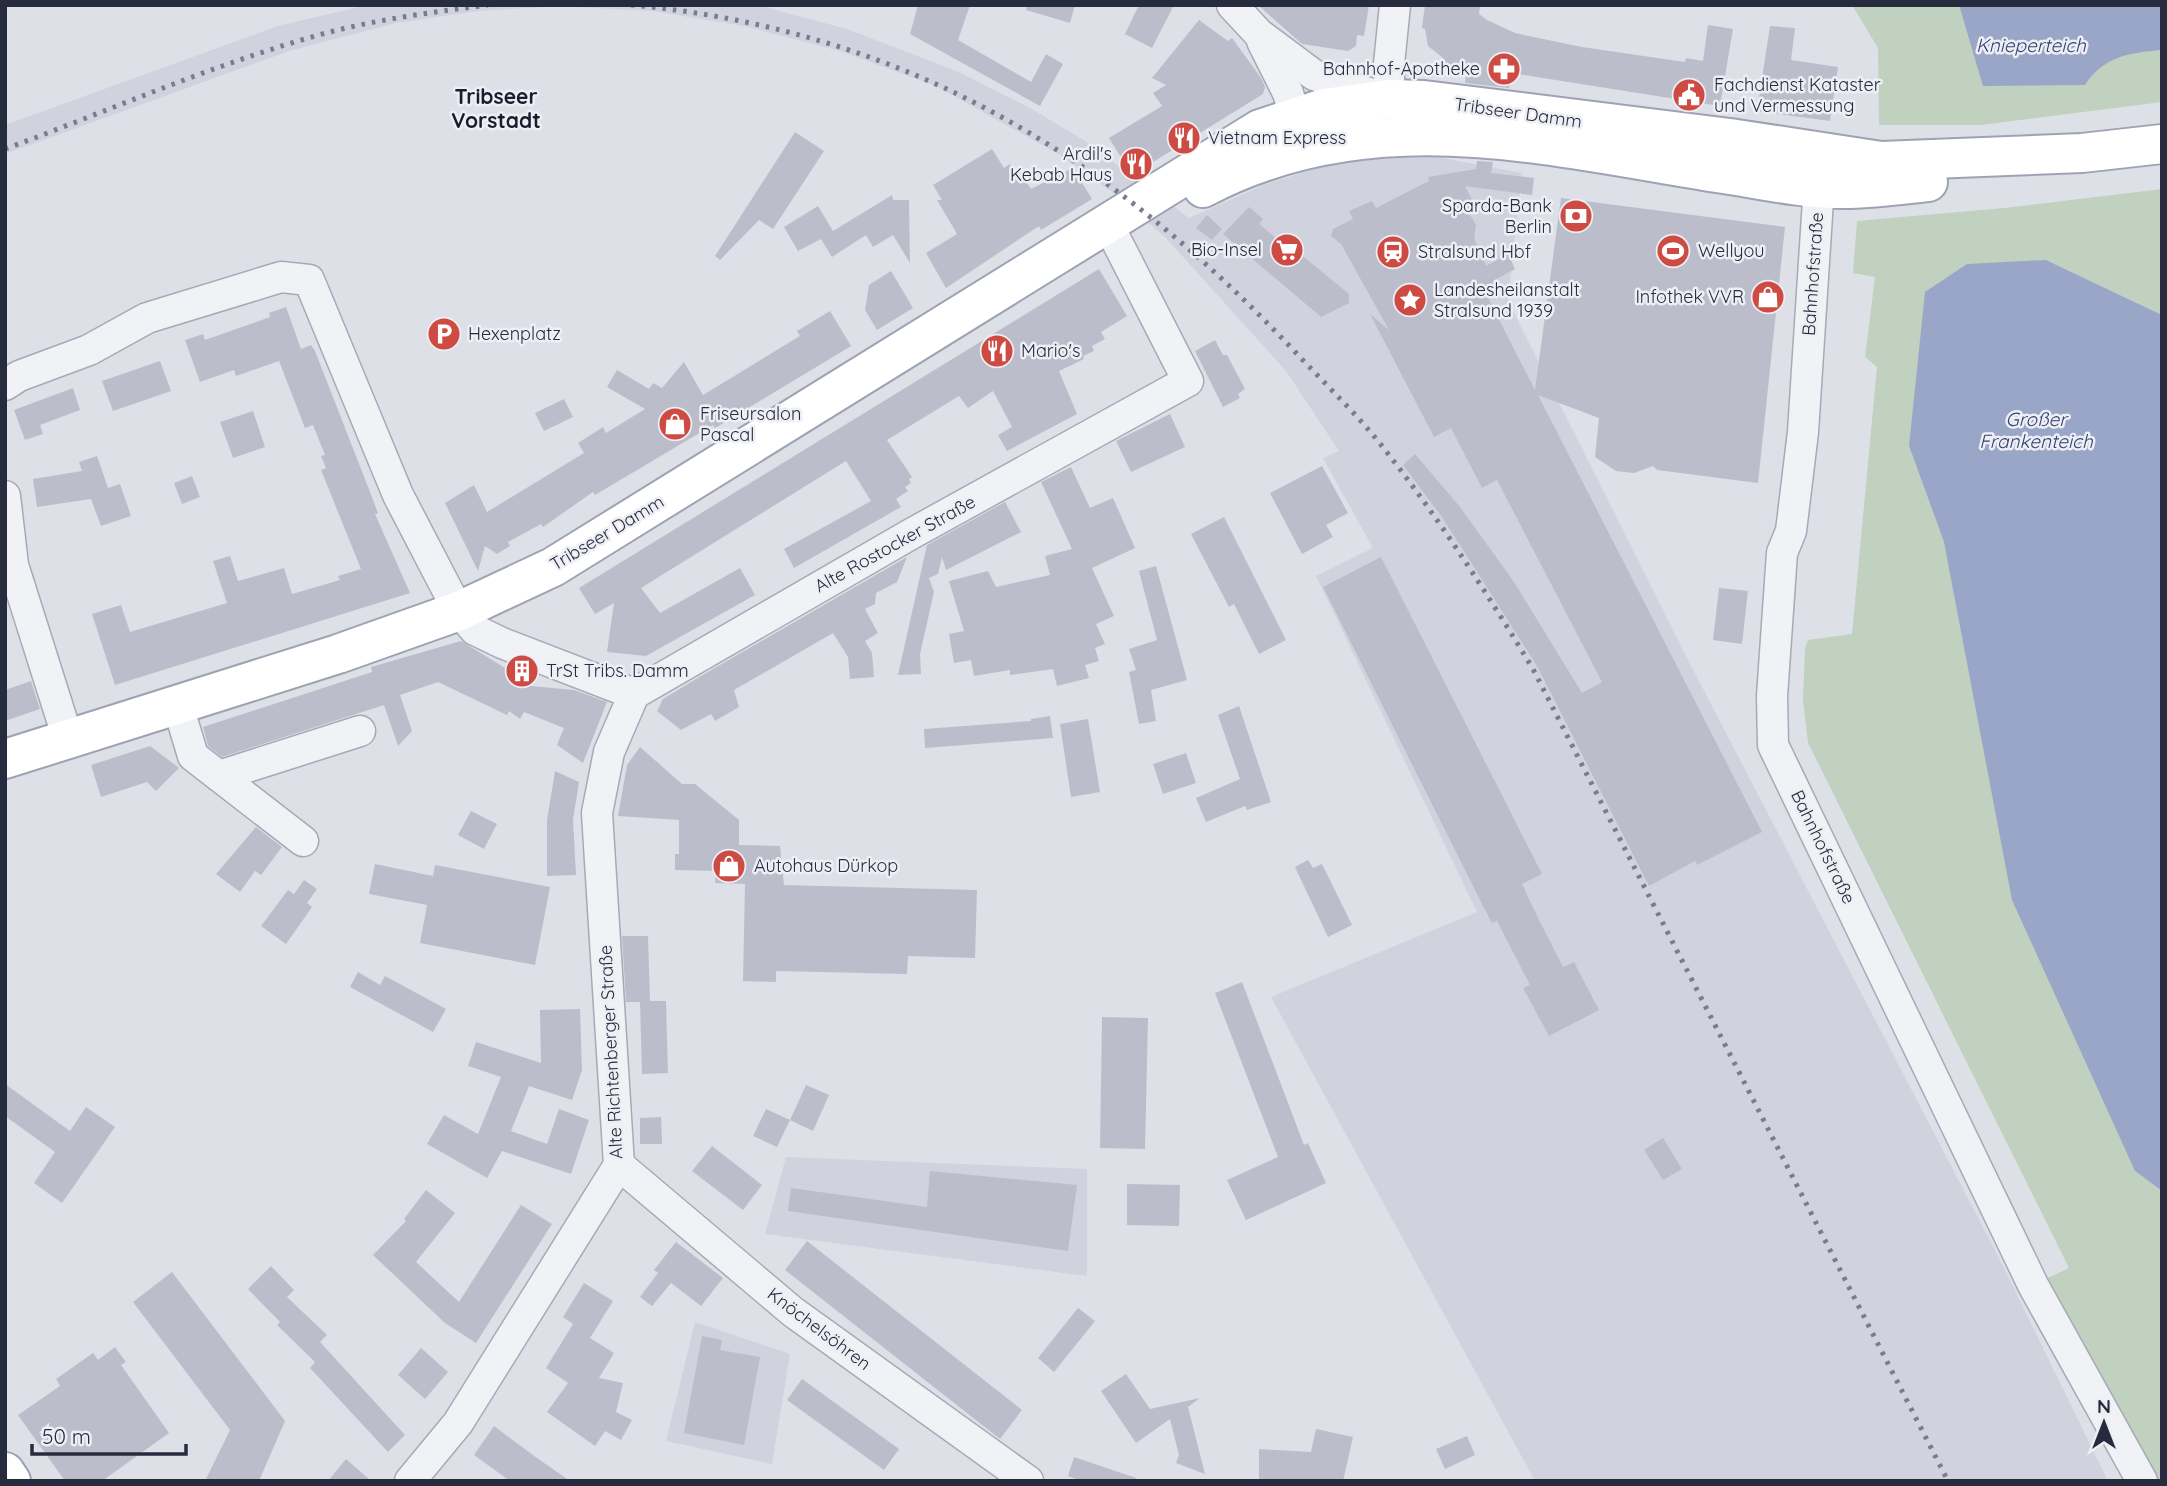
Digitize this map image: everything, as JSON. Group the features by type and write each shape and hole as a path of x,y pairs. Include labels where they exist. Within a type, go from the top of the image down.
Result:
{"main road":[{"name":"Tribseer Damm","path":"1001,289 1114,236 1213,183 1302,144 1389,117 1441,134 1820,170 1881,161 1919,162 2082,153 2162,144"},
{"name":"Tribseer Damm","path":"5,759 178,706 461,612 553,567 1260,129 1302,144"},
{"path":"5,1472 11,1481"}],"street":[{"path":"1232,5 1259,34 1321,80 1389,117 1395,5"},
{"path":"1259,34 1288,93 1302,144"},
{"name":"Bahnhofstraße","path":"1820,170 1802,432 1791,531 1782,553 1772,696 1773,745 2033,1285 2142,1481"},
{"name":"Alte Rostocker Straße","path":"634,694 911,534 1188,381 1114,236"},
{"path":"5,385 19,376 89,350 147,317 281,277 309,280 398,495 461,612 634,694"},
{"path":"5,496 13,565 68,739"},
{"name":"Alte Richtenberger Straße","path":"410,1481 458,1423 619,1165 597,813 609,752 634,694"},
{"path":"178,706 193,756 303,841"},
{"path":"219,776 360,731"},
{"name":"Knöchelsöhren","path":"619,1165 793,1312 1028,1481"}],"shaded area":[{"path":"367,5 757,5 847,29 959,72 1032,109 1085,141 1189,218 1266,184 1334,163 1370,158 1437,157 1522,173 1508,301 1687,658 1999,1258 2108,1481 1535,1481 1271,997 1477,912 1316,576 1373,548 1323,458 1339,451 1286,371 1166,238 1122,199 1060,155 936,86 840,51 744,26 652,11 558,6 478,11 396,23 289,51 5,154 5,125 278,26"},
{"path":"786,1157 1087,1169 1087,1276 765,1234"},
{"path":"695,1322 790,1354 772,1464 666,1441"}],"green space":[{"path":"1852,5 1959,5 1984,86 2097,68 2126,53 2162,50 2162,102 1981,125 1879,125 1878,48"},
{"path":"2162,189 2162,315 2046,260 1909,446 1944,542 2135,1171 2162,1191 2162,1481 2142,1481 2033,1285 2069,1268 1808,743 1803,700 1805,648 1808,640 1852,634 1877,367 1865,357 1875,277 1853,273 1857,221 2004,208"}],"water":[{"name":"Knieperteich","path":"1959,5 2162,5 2162,50 2128,55 2109,62 2092,75 2085,85 1983,86"},
{"name":"Großer Frankenteich","path":"2046,260 2162,315 2162,1191 2135,1171 2012,900 1944,542 1909,446 1925,292 1967,264"}],"building":[{"path":"918,5 970,5 958,40 1031,82 1046,54 1063,64 1040,106 910,34"},
{"path":"1027,5 1075,5 1070,23 1026,10"},
{"path":"1139,5 1174,5 1152,48 1125,34"},
{"path":"1258,5 1369,5 1364,36 1357,35 1356,46 1348,51 1302,44"},
{"path":"1425,5 1480,5 1479,14 1515,33 1582,47 1685,62 1686,58 1703,61 1708,25 1733,29 1720,106 1512,73 1509,88 1465,83 1467,67 1442,63 1443,58 1428,46 1425,29 1422,28"},
{"path":"1199,20 1228,41 1232,38 1261,78 1265,87 1263,94 1132,175 1109,138 1162,106 1153,93 1166,85 1152,78"},
{"path":"1770,26 1795,28 1791,60 1838,67 1830,121 1757,111"},
{"path":"795,132 824,151 773,229 759,220 720,260 715,256"},
{"path":"992,149 1004,168 1010,164 1014,171 1018,169 1031,189 1073,168 1092,199 1041,230 1039,226 946,288 926,253 957,234 937,200 942,200 933,185"},
{"path":"1477,161 1493,162 1491,173 1534,178 1532,195 1465,186 1478,211 1470,215 1476,225 1474,238 1486,266 1508,254 1515,269 1493,281 1499,294 1489,300 1535,390 1561,198 1785,227 1758,483 1657,470 1653,466 1634,473 1616,471 1595,457 1599,418 1538,395 1762,832 1697,865 1695,861 1649,886 1537,666 1442,517 1403,465 1415,454 1460,507 1514,582 1582,693 1602,682 1497,480 1482,488 1451,428 1434,437 1370,314 1389,330 1341,244 1331,236 1333,229 1353,219 1349,211 1372,201 1376,208 1429,181 1428,177 1476,169"},
{"path":"892,195 893,200 909,200 910,263 893,235 873,247 866,235 832,257 821,239 798,251 784,227 818,206 833,231"},
{"path":"1249,207 1263,219 1259,224 1289,249 1297,247 1299,253 1349,294 1349,303 1321,317 1223,234"},
{"path":"1207,215 1222,229 1212,240 1196,228"},
{"path":"1099,269 1127,316 1101,332 1105,339 1092,346 1094,351 1059,371 1077,414 1007,451 998,435 1012,427 993,391 968,408 959,396 887,440 912,477 909,479 911,483 905,487 908,491 896,499 901,507 794,568 784,549 871,501 846,461 641,588 660,613 740,568 755,595 646,656 607,652 614,603 595,614 579,588"},
{"path":"891,271 913,308 877,330 865,310 869,285"},
{"path":"286,307 301,349 311,345 315,351 378,513 375,514 410,593 115,685 92,614 121,605 130,632 227,603 213,561 230,556 238,581 284,568 292,594 340,580 338,576 361,569 321,470 326,468 321,456 325,455 313,425 305,428 279,361 236,376 234,370 200,382 185,340 203,334 205,340 270,317 269,313"},
{"path":"830,311 851,346 715,428 713,425 595,495 593,492 543,527 541,524 508,542 510,546 497,554 485,546 478,571 445,503 474,485 487,512 584,453 578,443 603,427 606,433 645,409 607,387 617,370 649,389 653,383 662,388 684,362 703,395 800,336 797,331"},
{"path":"1215,340 1223,355 1227,355 1245,389 1238,394 1240,398 1223,407 1195,351"},
{"path":"160,361 171,391 113,411 102,381"},
{"path":"73,388 80,410 40,425 43,434 25,440 14,410"},
{"path":"564,399 573,417 544,431 535,413"},
{"path":"253,411 265,447 233,458 220,422"},
{"path":"1170,414 1185,447 1131,472 1116,441"},
{"path":"97,456 108,488 120,484 131,516 101,526 91,499 37,507 33,479 82,471 79,462"},
{"path":"1322,466 1348,513 1326,525 1333,537 1302,554 1270,493"},
{"path":"1071,467 1090,508 1113,498 1135,548 1092,568 1114,616 1096,624 1105,644 1095,648 1099,661 1085,665 1089,678 1057,686 1053,669 1010,675 1010,670 974,676 971,660 954,663 949,634 964,631 949,581 988,571 996,587 1050,575 1045,556 1072,549 1041,482"},
{"path":"192,476 200,497 182,504 174,483"},
{"path":"1005,502 1021,532 946,570 942,557 938,574 929,578 934,592 920,654 921,674 898,675 927,545"},
{"path":"1224,517 1286,640 1259,654 1234,604 1229,607 1191,534"},
{"path":"907,557 897,582 876,593 875,604 865,609 878,633 865,641 872,653 874,677 850,679 848,657 833,633 734,690 739,707 715,721 711,714 681,730 657,711 663,699"},
{"path":"1381,557 1542,874 1522,884 1537,916 1563,967 1574,962 1599,1010 1549,1036 1523,988 1530,985 1497,921 1492,923 1482,904 1323,587"},
{"path":"1156,566 1187,680 1151,690 1156,721 1139,724 1129,672 1136,670 1129,649 1157,640 1139,571"},
{"path":"1719,588 1748,591 1742,644 1713,640"},
{"path":"461,641 523,679 520,685 574,690 607,702 583,763 557,745 564,728 524,712 520,719 509,711 507,715 438,682 400,695 412,731 398,746 384,705 222,757 208,746 203,727 372,672 371,667"},
{"path":"31,681 40,709 5,721 5,690"},
{"path":"1239,706 1271,802 1247,810 1245,806 1206,822 1196,798 1240,779 1218,715"},
{"path":"1050,716 1053,738 925,748 924,729 1031,721"},
{"path":"1088,719 1100,792 1071,797 1060,724"},
{"path":"150,746 179,768 156,791 147,782 101,797 91,765"},
{"path":"640,747 682,784 695,784 739,820 739,845 780,846 784,885 977,890 975,958 908,956 907,974 776,971 776,982 743,981 745,884 715,883 716,871 675,870 675,854 679,854 679,820 618,816 627,765"},
{"path":"1186,753 1196,783 1163,794 1153,764"},
{"path":"555,771 579,782 573,820 576,875 547,876 547,820"},
{"path":"471,811 497,824 484,849 458,835"},
{"path":"256,827 282,847 261,875 255,871 240,892 216,874"},
{"path":"1308,860 1313,868 1322,864 1352,925 1328,937 1295,867"},
{"path":"375,864 433,876 435,865 550,887 535,965 420,943 427,905 369,894"},
{"path":"304,880 317,889 307,903 312,907 286,944 261,926 288,890 294,894"},
{"path":"622,936 648,936 650,1001 666,1001 668,1073 642,1074 640,1002 626,1002"},
{"path":"358,972 380,985 385,976 446,1009 433,1032 350,987"},
{"path":"1242,982 1304,1145 1308,1143 1326,1183 1246,1220 1227,1180 1278,1157 1215,993"},
{"path":"580,1009 582,1070 572,1100 529,1086 511,1131 547,1144 559,1109 589,1120 571,1174 502,1151 487,1178 427,1144 444,1115 478,1134 501,1077 468,1066 476,1042 541,1063 540,1010"},
{"path":"1102,1017 1148,1018 1145,1149 1100,1148"},
{"path":"5,1084 70,1131 86,1107 115,1127 62,1203 34,1183 55,1152 5,1116"},
{"path":"806,1085 829,1095 813,1131 790,1120"},
{"path":"766,1109 790,1120 777,1147 753,1136"},
{"path":"661,1117 662,1144 640,1144 640,1118"},
{"path":"1663,1138 1682,1169 1663,1180 1644,1150"},
{"path":"712,1146 762,1185 743,1210 692,1171"},
{"path":"930,1171 1077,1185 1068,1251 788,1211 791,1188 927,1207"},
{"path":"1127,1184 1180,1185 1179,1226 1127,1225"},
{"path":"426,1190 455,1213 416,1262 459,1302 521,1205 552,1224 476,1343 445,1323 373,1255 406,1221 404,1219"},
{"path":"807,1241 1022,1410 1000,1439 785,1270"},
{"path":"676,1242 723,1278 701,1306 671,1283 652,1306 640,1297 658,1273 654,1270"},
{"path":"271,1266 294,1290 287,1297 327,1335 320,1342 405,1435 388,1452 310,1368 315,1362 277,1325 280,1322 248,1289"},
{"path":"172,1272 285,1421 259,1481 205,1481 230,1430 133,1302"},
{"path":"584,1283 613,1301 590,1338 614,1353 599,1378 623,1383 616,1412 632,1420 621,1440 605,1431 595,1446 547,1412 568,1383 546,1368 573,1324 563,1317"},
{"path":"1078,1308 1095,1321 1054,1372 1038,1358"},
{"path":"702,1336 722,1340 720,1350 760,1357 744,1445 684,1433"},
{"path":"115,1347 126,1362 121,1365 169,1433 102,1481 65,1481 18,1415 60,1386 56,1379 93,1353 98,1360"},
{"path":"421,1348 448,1372 425,1399 398,1375"},
{"path":"1126,1374 1150,1409 1200,1398 1188,1407 1205,1474 1176,1463 1179,1455 1170,1419 1136,1443 1101,1391"},
{"path":"802,1379 899,1449 884,1470 787,1400"},
{"path":"494,1426 570,1481 510,1481 474,1455"},
{"path":"1316,1429 1353,1437 1343,1481 1259,1481 1259,1449 1311,1452"},
{"path":"1467,1436 1475,1455 1445,1469 1436,1449"},
{"path":"1074,1457 1136,1478 1135,1481 1081,1481 1068,1476"},
{"path":"346,1459 371,1481 328,1481"}],"railway":[{"path":"5,149 285,45 366,24 488,5"},
{"path":"631,5 731,19 825,42 914,75 998,115 1078,164 1154,220 1228,284 1368,429 1446,533 1533,669 1948,1481"}],"place":[{"name":"Bahnhof-Apotheke","path":"1504,69"},
{"name":"Fachdienst Kataster und Vermessung","path":"1689,95"},
{"name":"Vietnam Express","path":"1184,138"},
{"name":"Ardil's Kebab Haus","path":"1136,164"},
{"name":"Sparda-Bank Berlin","path":"1576,216"},
{"name":"Bio-Insel","path":"1287,250"},
{"name":"Wellyou","path":"1673,251"},
{"name":"Stralsund Hbf","path":"1393,252"},
{"name":"Infothek VVR","path":"1768,297"},
{"name":"Landesheilanstalt Stralsund 1939","path":"1410,300"},
{"name":"Hexenplatz","path":"444,334"},
{"name":"Mario's","path":"997,351"},
{"name":"Friseursalon Pascal","path":"675,424"},
{"name":"TrSt Tribs. Damm","path":"522,671"},
{"name":"Autohaus Dürkop","path":"729,866"}],"district":[{"name":"Tribseer Vorstadt","path":"496,109"}]}
